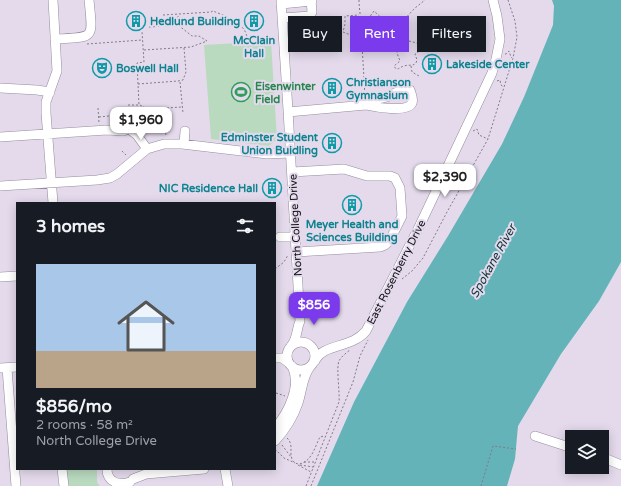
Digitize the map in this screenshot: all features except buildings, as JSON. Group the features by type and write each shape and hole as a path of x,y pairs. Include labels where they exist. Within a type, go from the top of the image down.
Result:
{"street":[{"path":"52,0 57,71 46,102 46,113 53,202"},
{"path":"55,39 86,37 90,33 92,28 89,0"},
{"name":"East Rosenberry Drive","path":"312,364 320,354 330,349 355,341 366,331 420,225 478,104 496,59 500,39 493,0"},
{"path":"281,2 311,1 312,12 310,16 282,18"},
{"name":"North College Drive","path":"281,2 292,172 295,237 293,253 300,321 297,338 290,347"},
{"path":"0,88 50,92"},
{"path":"288,112 366,101"},
{"path":"0,137 100,130 123,131 130,129 137,135 147,149"},
{"path":"184,144 185,131"},
{"path":"0,186 110,178 125,169 147,149 166,144 184,144 267,154 290,153"},
{"path":"292,172 344,169 367,176 390,176 398,182 402,209 400,222 390,240 385,245 380,247 293,253"},
{"path":"280,237 295,237"},
{"path":"0,277 16,276"},
{"name":"North College Drive","path":"300,321 309,344"},
{"path":"276,352 282,352 298,342 306,342 314,350 316,358 305,376 295,411 278,442"},
{"path":"276,427 285,414 296,384 295,374 287,356 290,347"},
{"path":"276,358 282,358 298,370 302,370 312,364"},
{"path":"16,367 4,368 14,414 16,486"},
{"path":"534,436 565,446"},
{"path":"609,460 621,465"},
{"path":"62,470 64,486"},
{"path":"107,470 108,476 114,484 121,485 146,474 192,470"},
{"path":"130,482 135,475 135,470"},
{"path":"225,470 228,486"}],"path":[{"path":"350,35 343,32 345,16 359,15 359,0"},
{"path":"408,16 425,0"},
{"path":"402,279 412,271 423,258 446,212 488,139 513,58 517,37 515,21 508,0"},
{"path":"163,15 213,11 237,22 247,34 247,38"},
{"path":"370,16 374,11 380,16"},
{"path":"178,14 178,25"},
{"path":"143,50 191,47 207,41 199,36 192,36 178,25 149,27"},
{"path":"139,105 137,63 144,62 142,31"},
{"path":"83,44 143,40"},
{"path":"412,66 405,65 398,70 394,66 400,61 397,52 398,49 402,45 411,41 417,43 422,48 415,54 417,60 412,66 412,72 419,76"},
{"path":"138,84 180,81 184,78 186,72 184,47"},
{"path":"505,51 505,54 509,51 510,57 513,58"},
{"path":"363,52 366,101"},
{"path":"495,83 500,80 501,85 504,87"},
{"path":"180,81 182,107 184,113"},
{"path":"130,129 128,106 139,105 147,109 182,107"},
{"path":"98,108 100,130"},
{"path":"164,108 166,144"},
{"path":"99,116 128,114"},
{"path":"470,132 477,129 480,135 488,139"},
{"path":"454,170 466,177"},
{"path":"276,268 293,253"},
{"path":"311,486 354,382 360,356 370,336"},
{"path":"276,393 288,397"},
{"path":"303,463 310,458 320,437 325,436"},
{"path":"287,438 291,444 292,457"},
{"path":"278,442 296,463"},
{"path":"482,486 494,446 516,449"},
{"path":"276,450 289,461 296,463 312,472"},
{"path":"296,463 310,461 315,462"},
{"path":"300,465 314,467"}],"green space":[{"name":"Eisenwinter Field","path":"271,41 277,139 269,146 211,139 204,45"},
{"path":"66,470 97,470 97,482 100,486 68,486"}],"water":[{"name":"Spokane River","path":"552,0 621,0 621,262 599,301 561,354 518,426 515,459 507,486 317,486 354,402 407,302 502,144 524,97 553,25 554,6"}],"place":[{"name":"Hedlund Building","path":"136,21"},
{"name":"McClain Hall","path":"254,21"},
{"name":"Lakeside Center","path":"432,64"},
{"name":"Boswell Hall","path":"102,68"},
{"name":"Christianson Gymnasium","path":"332,88"},
{"name":"Eisenwinter Field","path":"241,92"},
{"name":"Edminster Student Union Buidling","path":"332,143"},
{"name":"NIC Residence Hall","path":"272,188"},
{"name":"Meyer Health and Sciences Building","path":"352,205"}]}
